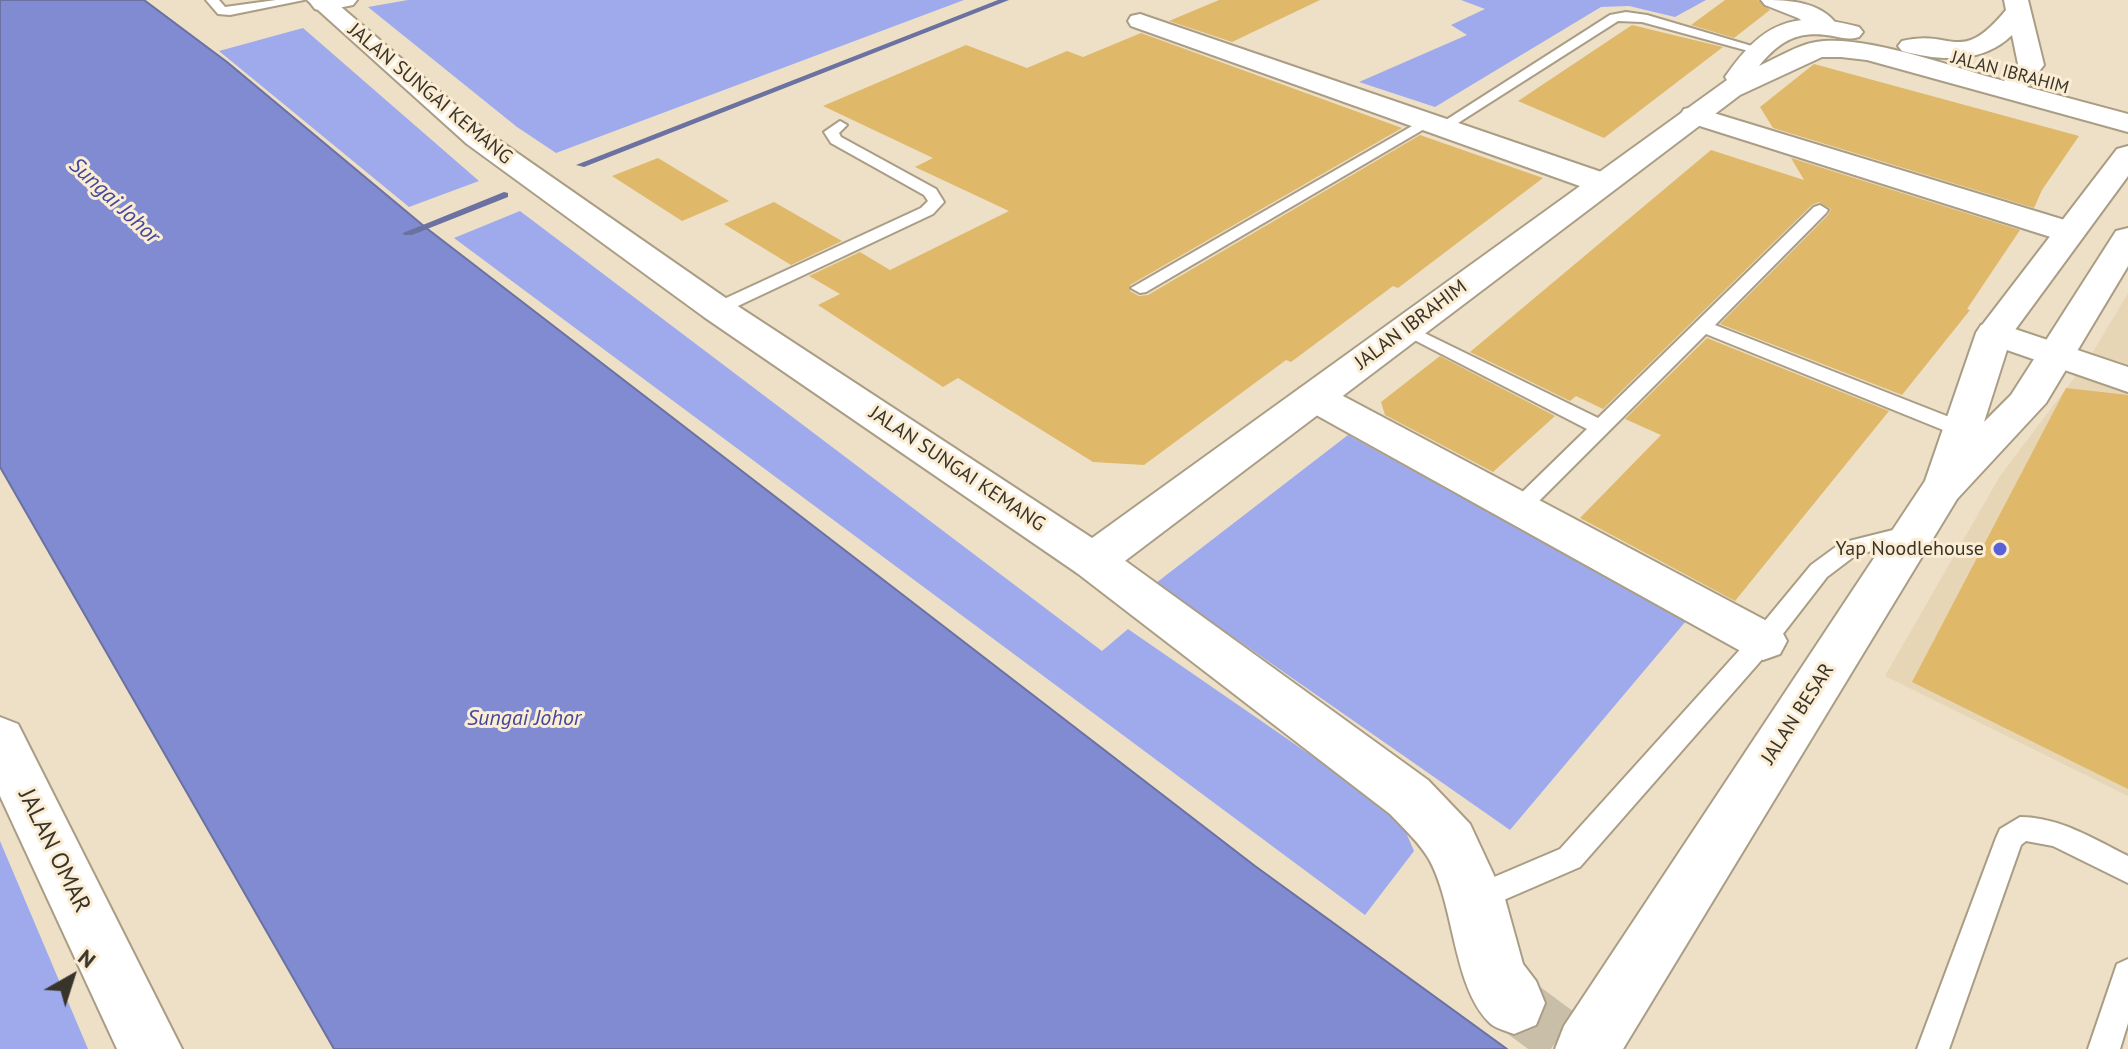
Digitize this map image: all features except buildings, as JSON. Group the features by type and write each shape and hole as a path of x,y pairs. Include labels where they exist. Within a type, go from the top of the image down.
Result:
{"main road":[{"path":"1773,0 1807,13 1826,26"},
{"name":"JALAN SUNGAI KEMANG","path":"321,1 477,138 717,309 1093,561 1409,797 1450,842 1476,899 1496,978 1514,1003"},
{"path":"1904,45 1966,50 1987,46 1999,38 2016,6"},
{"path":"2016,6 2031,65 2017,84"},
{"path":"1140,21 1602,183"},
{"name":"JALAN IBRAHIM","path":"1730,89 1756,49 1782,30 1800,25 1826,26 1904,45 2128,123"},
{"name":"JALAN IBRAHIM","path":"1093,561 1730,89 1818,49 1841,49 2128,104"},
{"path":"1694,115 2069,232"},
{"name":"JALAN BESAR","path":"1942,489 1994,333 2128,155"},
{"name":"JALAN BESAR","path":"1587,1049 1942,489 2026,403 2128,238"},
{"path":"1994,333 2128,380"},
{"path":"1314,397 1763,641"},
{"name":"JALAN OMAR","path":"0,739 150,1049"}],"lane":[{"path":"212,0 222,11 321,1"},
{"path":"1140,288 1434,124 1614,18 1643,18 1756,49"},
{"path":"717,309 927,211 936,202 930,192 836,140 831,132 840,125"},
{"path":"1519,508 1820,210"},
{"path":"1702,326 1960,429"},
{"path":"1404,330 1601,428"},
{"path":"1476,899 1570,858 1763,641 1819,571 1849,549 1914,533"},
{"path":"1933,1049 2010,838 2020,829 2039,829 2128,870"},
{"path":"2104,1049 2128,974"}],"shaded area":[{"path":"408,0 964,0 556,153 517,127 368,7"},
{"path":"1461,0 1706,0 1675,17 1629,6 1601,7 1435,107 1359,82 1467,35 1451,25 1485,9"},
{"path":"303,28 479,181 409,207 219,51"},
{"path":"520,211 1102,651 1128,629 1399,816 1414,851 1365,915 454,238"},
{"path":"2128,293 2128,796 1885,676 2000,476 2090,357"},
{"path":"1348,435 1686,621 1510,830 1156,583"},
{"path":"0,841 88,1049 0,1049"}],"water":[{"name":"Sungai Johor","path":"0,0 144,0 227,62 425,227 1255,866 1507,1049 334,1049 0,467"}],"waterway":[{"path":"581,165 1005,0"},
{"path":"408,233 504,195"}],"tunnel":[{"path":"1514,1003 1576,1049"}],"place":[{"name":"Yap Noodlehouse","path":"2000,549"}]}
